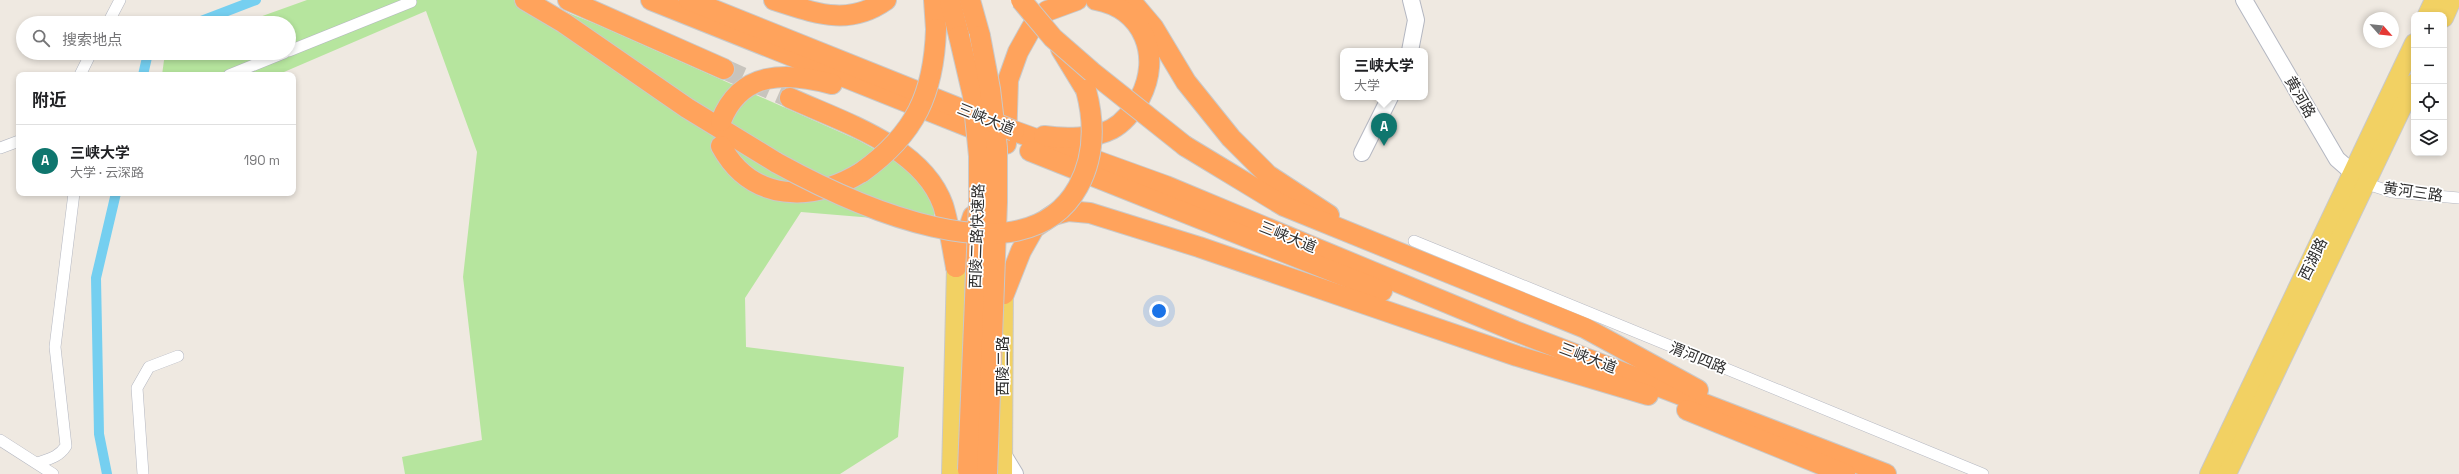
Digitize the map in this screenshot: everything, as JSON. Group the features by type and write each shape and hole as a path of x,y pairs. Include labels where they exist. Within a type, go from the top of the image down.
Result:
{"highway":[{"path":"525,0 569,27 687,108 777,163 846,199 879,210 941,227 986,233 1012,232 1048,220 1070,198 1083,178 1093,138 1090,107 1086,90 1078,74 1053,38 1021,0"},
{"path":"568,0 724,69"},
{"name":"三峡大道","path":"651,0 939,117 984,126"},
{"name":"三峡大道","path":"689,0 1013,138 1845,474"},
{"path":"774,0 822,14 840,17 864,13 886,0"},
{"path":"721,146 739,170 756,181 786,192 818,192 836,186 862,172 894,146 906,133 921,106 932,70 936,29 934,0"},
{"name":"西陵二路快速路","path":"950,0 973,96 979,156 979,196 962,473"},
{"name":"西陵二路快速路","path":"970,0 980,36 990,89 997,148 997,202 987,474"},
{"path":"956,267 979,196 997,101 1010,53 1022,27 1043,2 1048,0"},
{"path":"1004,258 1008,80 1018,52 1032,27 1047,11 1077,0"},
{"path":"1013,138 1059,138 1092,135 1113,129 1134,110 1145,90 1151,63 1149,46 1143,34 1128,14 1108,2 1096,0"},
{"path":"1124,0 1136,7 1153,27 1186,82 1212,117 1252,161 1268,175 1374,244"},
{"path":"1053,38 1116,93 1185,146 1284,206 1374,244 1585,328 1745,418"},
{"path":"721,121 727,106 747,87 767,77 792,75 849,88 939,117"},
{"path":"790,98 877,138 916,162 931,181 943,205 956,267"},
{"name":"三峡大道","path":"1013,138 1166,186 1516,331 1745,418 1886,474"},
{"path":"1004,294 1021,251 1034,228 1052,216 1068,211 1090,213 1199,247 1517,356 1648,395"}],"main road":[{"path":"1411,0 1416,20 1411,48"},
{"name":"黄河路","path":"2244,0 2337,159 2360,179"},
{"path":"2428,12 2434,0"},
{"path":"2447,12 2452,0"},
{"name":"西湖路","path":"2227,474 2360,179 2412,48"},
{"name":"西湖路","path":"2209,474 2360,179 2413,84"},
{"path":"1362,153 1388,100"},
{"name":"西陵二路","path":"1003,474 1004,258"},
{"path":"956,267 954,362 962,473"},
{"path":"954,362 959,336 964,324 971,318 988,318 995,323 1001,334 1003,349"},
{"path":"1004,456 1015,474"}],"street":[{"path":"112,16 120,0"},
{"path":"296,48 411,2"},
{"path":"82,72 88,60"},
{"path":"236,72 266,60"},
{"path":"0,148 16,142"},
{"name":"黄河三路","path":"2360,179 2392,192 2459,198"},
{"path":"37,463 55,458 66,446 67,439 56,364 56,340 74,196"},
{"name":"渭河四路","path":"1414,241 1983,474"},
{"path":"143,474 137,388 149,367 178,356"},
{"path":"0,440 53,474"}],"green space":[{"path":"307,0 536,0 596,24 858,140 911,169 926,189 934,209 934,223 801,212 745,298 746,347 904,367 898,437 840,474 405,474 402,457 482,440 463,277 477,152 426,11 284,72 162,72 164,60 296,60 296,16 262,16"}],"waterway":[{"path":"214,16 256,0"},
{"path":"144,72 146,60"},
{"path":"107,474 99,434 96,278 115,196"}],"tunnel":[{"path":"724,69 790,98"}],"place":[{"name":"三峡大学","path":"1384,146"}]}
